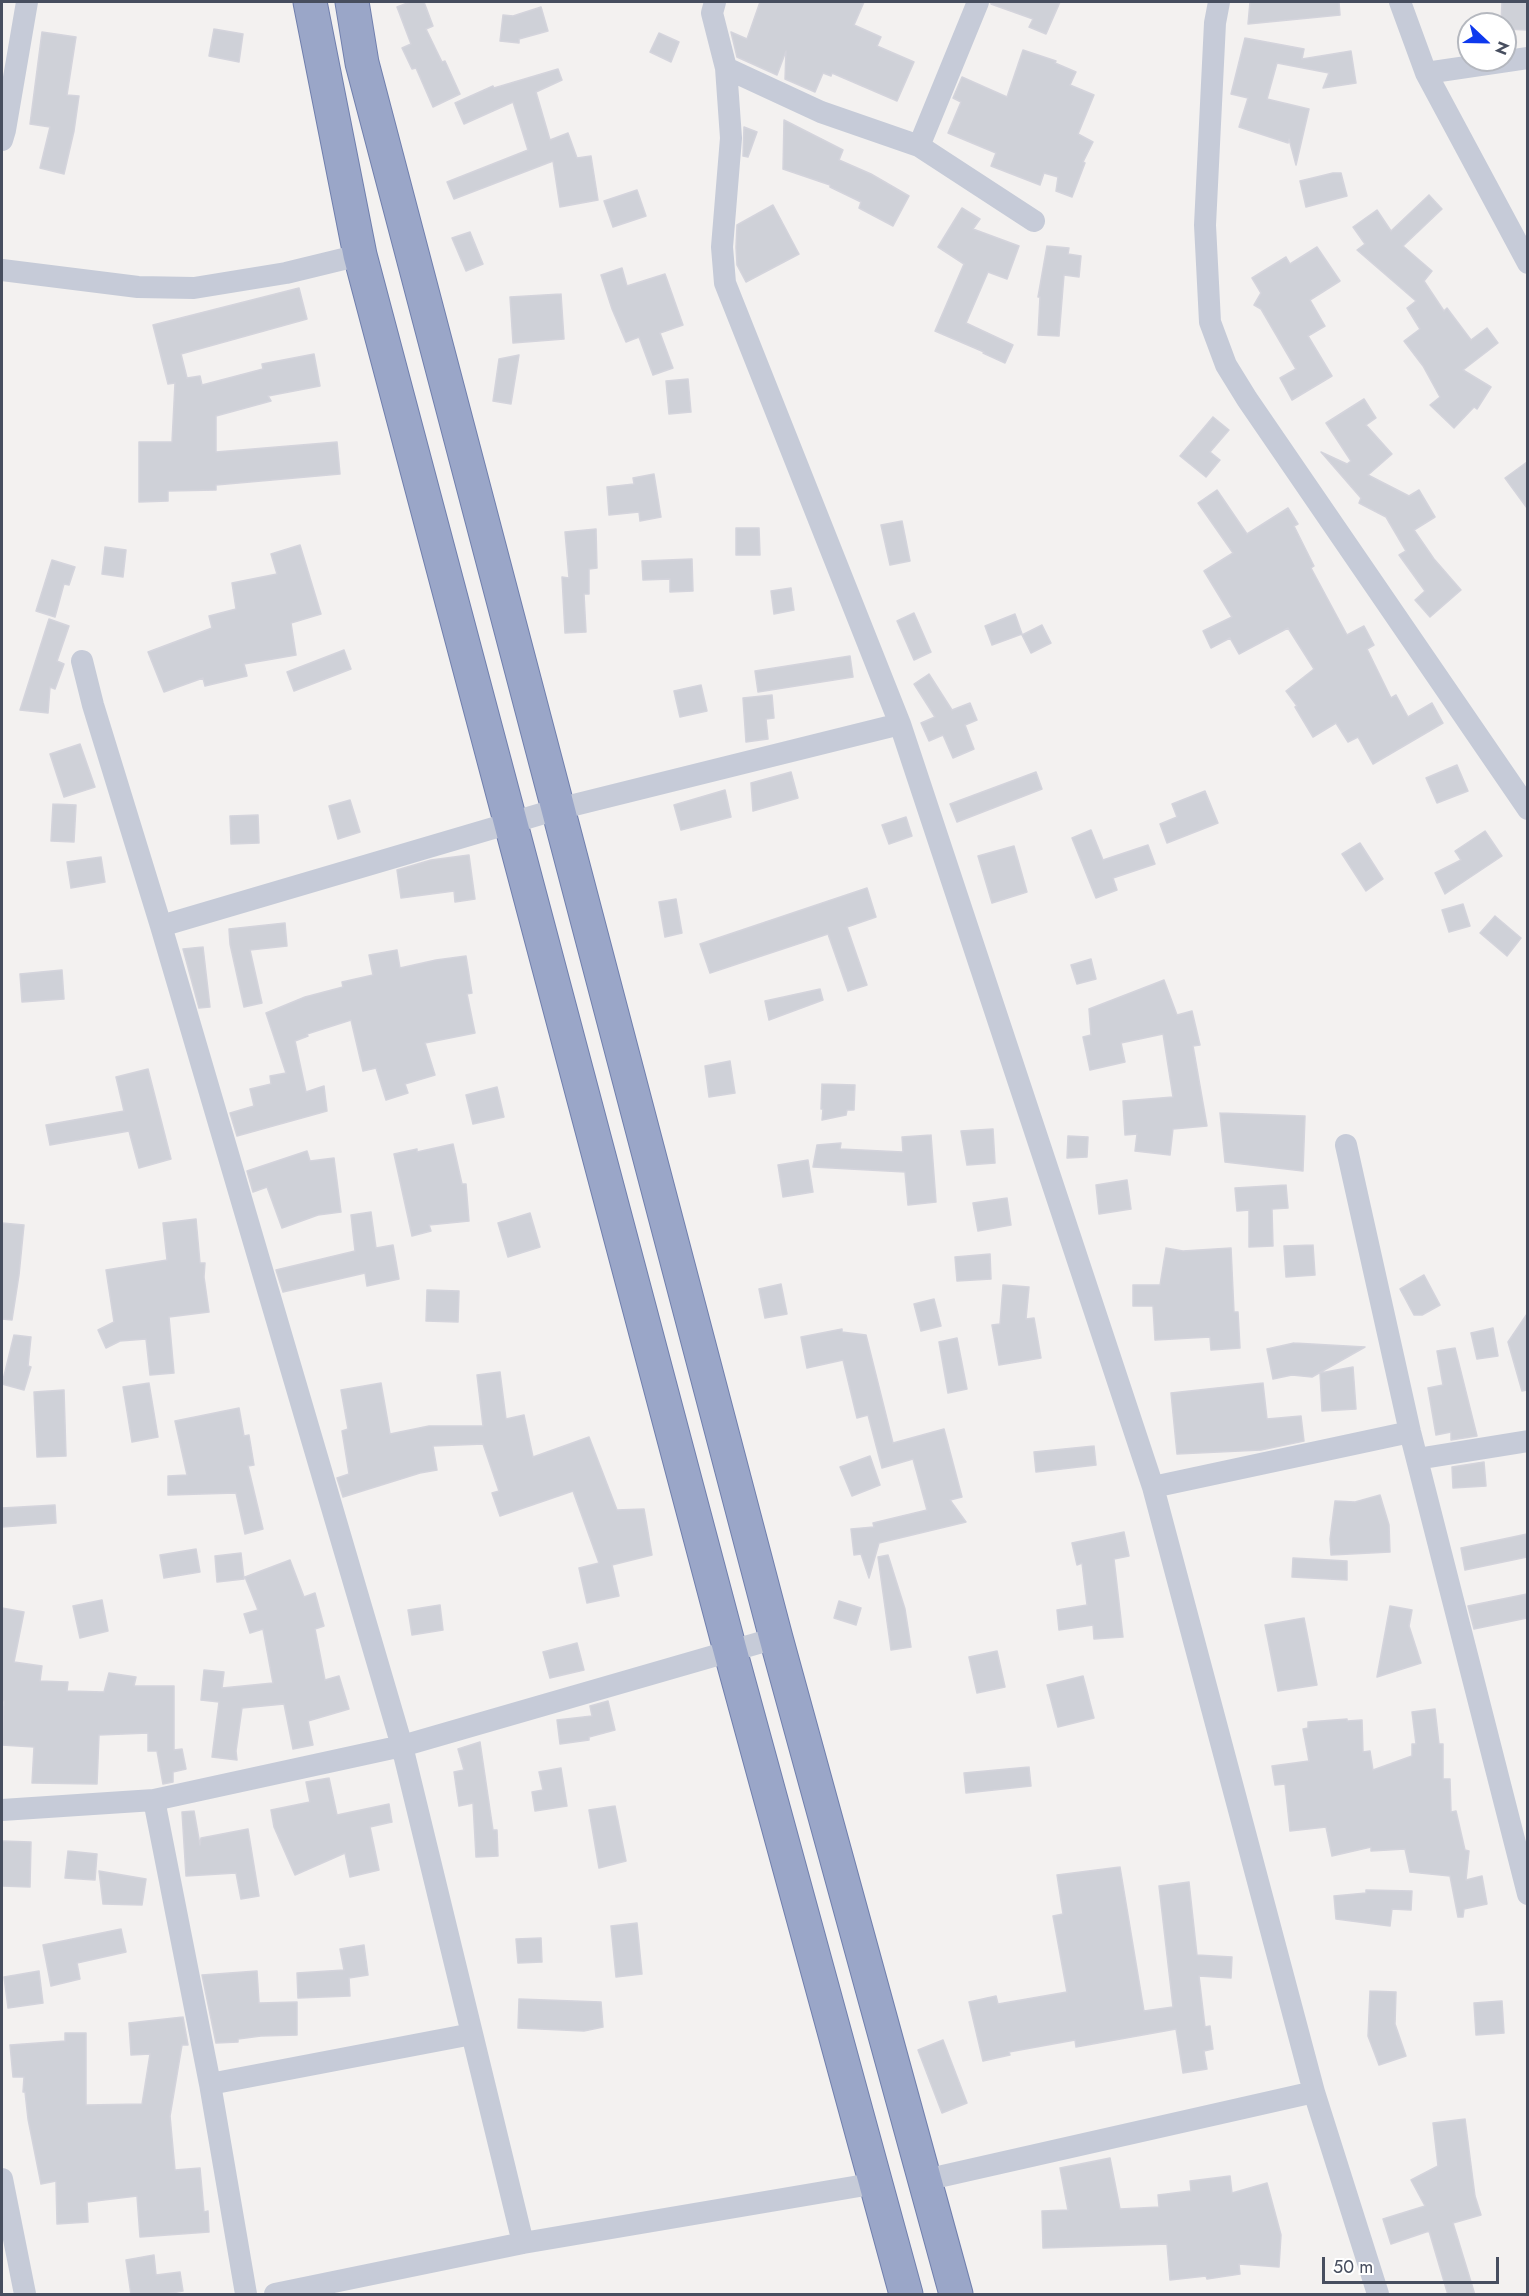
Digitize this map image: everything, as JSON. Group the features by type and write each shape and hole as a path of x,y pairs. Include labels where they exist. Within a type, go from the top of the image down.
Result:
{"highway":[{"path":"310,2 360,255 730,1650 906,2295"},
{"path":"352,2 362,63 776,1638 956,2295"}],"street":[{"path":"2,140 27,2"},
{"path":"715,2 712,13 726,68 731,138 722,247 725,283 900,724 1153,1486 1314,2092 1378,2295"},
{"path":"919,146 978,2"},
{"path":"1219,2 1215,23 1205,225 1210,322 1226,365 1527,809"},
{"path":"1400,2 1426,73 1527,263"},
{"path":"1426,73 1527,58"},
{"path":"726,68 821,112 919,146 1034,220"},
{"path":"2,270 138,287 194,288 286,273 360,255"},
{"path":"82,661 93,705 161,926 402,1746 523,2243"},
{"path":"161,926 558,809 900,724"},
{"path":"1346,1145 1410,1432 1527,1894"},
{"path":"1153,1486 1410,1432"},
{"path":"1418,1459 1527,1441"},
{"path":"2,1810 154,1800 402,1746 776,1638"},
{"path":"154,1800 210,2084 246,2295"},
{"path":"210,2084 472,2034"},
{"path":"925,2180 1314,2092"},
{"path":"2,2179 26,2295"},
{"path":"275,2295 523,2243 877,2183"}],"building":[{"path":"410,2 424,2 433,26 426,29 442,62 445,61 460,94 433,107 416,68 412,69 402,48 411,44 397,7"},
{"path":"760,2 864,2 854,25 881,37 877,46 914,62 897,101 832,73 831,76 823,73 815,92 785,79 786,51 777,75 737,57 731,32 747,39"},
{"path":"991,2 1060,2 1046,34 1029,27 1033,19 991,4"},
{"path":"1250,2 1339,2 1340,15 1248,24"},
{"path":"1502,2 1527,2 1527,30 1517,30 1517,12 1502,12"},
{"path":"541,7 548,31 519,39 519,43 500,41 503,15 513,16"},
{"path":"214,29 243,34 239,62 209,56"},
{"path":"42,32 76,37 67,95 79,96 64,174 40,168 50,127 30,124"},
{"path":"659,33 679,42 671,62 650,52"},
{"path":"1245,38 1304,49 1302,59 1351,51 1356,83 1323,88 1329,73 1277,63 1267,99 1309,109 1296,165 1289,139 1288,143 1239,127 1248,98 1231,94"},
{"path":"1023,50 1056,61 1055,63 1076,72 1070,85 1094,95 1078,134 1093,142 1083,162 1085,163 1072,197 1056,191 1058,177 1044,173 1040,185 991,166 996,153 948,133 961,102 953,98 962,77 1007,97"},
{"path":"558,69 562,80 536,92 550,140 568,133 577,158 591,156 598,200 560,207 553,161 454,199 447,182 528,150 513,102 464,124 455,103 493,86 494,88"},
{"path":"784,120 843,150 839,160 871,174 909,196 893,226 859,208 861,202 830,185 783,169"},
{"path":"744,127 757,132 748,157 743,156"},
{"path":"1341,173 1347,196 1306,207 1300,181"},
{"path":"637,190 646,216 613,227 604,201"},
{"path":"1429,195 1442,209 1403,246 1432,271 1424,281 1444,311 1447,308 1471,340 1487,328 1498,343 1463,370 1491,387 1477,409 1474,407 1454,428 1430,405 1440,397 1423,366 1404,341 1420,329 1407,308 1416,301 1357,250 1365,244 1353,227 1377,210 1391,231"},
{"path":"773,205 799,254 746,282 737,265 737,225"},
{"path":"962,208 980,219 973,229 1019,246 1007,279 988,272 966,323 1013,345 1005,363 935,331 964,264 938,247"},
{"path":"470,232 483,264 466,271 452,238"},
{"path":"1047,246 1069,248 1068,254 1081,256 1079,277 1064,275 1059,336 1038,335 1040,297 1038,297"},
{"path":"1317,247 1340,281 1310,300 1325,326 1308,336 1332,376 1292,400 1280,378 1296,369 1261,309 1254,305 1261,293 1252,278 1286,257 1290,264"},
{"path":"622,268 627,286 665,274 683,325 660,333 673,368 653,375 639,337 626,342 601,275"},
{"path":"299,288 307,319 181,354 187,378 200,376 202,385 263,369 262,364 314,354 320,386 268,396 271,401 216,416 216,452 337,442 340,474 216,485 216,490 168,491 168,501 139,502 139,442 172,442 175,383 168,384 153,325"},
{"path":"561,294 564,339 513,343 510,297"},
{"path":"519,355 511,404 493,401 499,359"},
{"path":"688,379 691,412 669,414 666,381"},
{"path":"1364,399 1376,418 1366,425 1392,454 1368,475 1409,496 1419,490 1435,517 1414,530 1434,559 1461,590 1430,617 1415,600 1425,591 1399,555 1406,551 1386,517 1359,503 1361,498 1321,452 1347,464 1351,461 1326,423"},
{"path":"1213,417 1229,430 1210,452 1220,460 1206,477 1180,456"},
{"path":"1527,462 1527,508 1505,478"},
{"path":"654,474 661,517 640,521 639,512 609,515 607,487 634,484 633,478"},
{"path":"1217,490 1247,534 1288,508 1298,524 1294,526 1314,566 1311,568 1347,635 1364,626 1374,645 1367,649 1391,698 1396,695 1408,717 1432,703 1443,723 1373,764 1358,737 1348,742 1336,723 1313,737 1295,707 1297,706 1286,691 1314,669 1288,628 1239,654 1230,638 1211,648 1203,631 1232,617 1204,571 1233,553 1198,503"},
{"path":"902,521 910,561 890,565 881,525"},
{"path":"736,528 759,528 760,555 736,555"},
{"path":"596,529 597,568 589,569 589,594 584,594 586,632 565,633 562,577 569,578 565,532"},
{"path":"300,545 321,614 291,623 296,655 244,664 247,676 205,686 203,678 164,692 148,652 212,628 209,616 236,609 232,583 277,574 271,554"},
{"path":"105,547 126,550 123,577 102,574"},
{"path":"692,559 693,591 670,592 670,579 643,580 642,561"},
{"path":"52,560 75,567 69,585 64,584 55,617 36,611"},
{"path":"791,588 794,610 774,614 771,591"},
{"path":"914,613 931,652 914,660 897,621"},
{"path":"1015,614 1022,634 992,645 985,626"},
{"path":"49,619 69,626 57,661 64,664 55,689 50,687 48,713 20,710"},
{"path":"1042,625 1051,643 1031,653 1022,635"},
{"path":"344,650 351,669 294,691 287,672"},
{"path":"850,656 853,677 758,692 755,671"},
{"path":"929,674 952,710 970,703 977,720 965,725 974,749 953,758 943,735 929,741 921,723 935,717 914,684"},
{"path":"701,685 707,711 680,717 674,691"},
{"path":"772,695 774,718 766,719 768,739 746,742 743,698"},
{"path":"80,744 95,787 64,797 50,754"},
{"path":"1457,765 1468,791 1437,803 1426,778"},
{"path":"791,772 798,798 753,811 751,783"},
{"path":"1036,772 1042,789 957,822 950,804"},
{"path":"725,790 731,817 681,830 674,805"},
{"path":"1205,791 1218,823 1167,843 1160,824 1177,817 1172,804"},
{"path":"350,800 360,832 338,839 329,806"},
{"path":"53,804 76,805 74,842 51,841"},
{"path":"258,815 259,843 231,844 230,816"},
{"path":"906,817 912,836 889,844 882,825"},
{"path":"1091,830 1103,860 1148,845 1155,864 1113,878 1117,890 1096,898 1072,838"},
{"path":"1485,831 1502,856 1445,894 1435,873 1461,860 1455,851"},
{"path":"1360,843 1383,879 1366,891 1342,854"},
{"path":"1014,846 1027,892 992,903 978,856"},
{"path":"469,855 475,899 455,902 454,891 401,898 397,870 431,860"},
{"path":"101,857 105,882 71,888 67,862"},
{"path":"867,888 876,917 847,927 867,985 848,991 828,934 710,973 700,944"},
{"path":"676,899 682,933 665,937 659,902"},
{"path":"1463,904 1470,926 1449,932 1442,910"},
{"path":"1495,916 1521,938 1507,956 1480,933"},
{"path":"285,923 287,946 250,950 262,1003 244,1007 230,944 229,929"},
{"path":"203,947 210,1007 199,1008 183,949"},
{"path":"397,950 400,968 466,956 472,993 467,994 475,1033 425,1043 435,1075 405,1084 408,1093 386,1100 376,1068 363,1071 351,1020 307,1034 308,1036 295,1041 306,1092 324,1086 327,1111 237,1136 230,1113 254,1106 250,1089 271,1084 270,1076 286,1073 266,1013 305,997 343,987 342,982 373,975 369,955"},
{"path":"1091,959 1096,979 1077,984 1071,965"},
{"path":"62,970 64,999 22,1002 20,974"},
{"path":"1164,980 1177,1015 1192,1011 1200,1045 1193,1046 1207,1126 1173,1129 1170,1155 1135,1151 1137,1134 1125,1135 1123,1101 1173,1097 1163,1034 1121,1043 1125,1062 1090,1070 1083,1037 1091,1035 1089,1009"},
{"path":"820,989 823,1000 769,1020 765,1001"},
{"path":"730,1061 735,1093 709,1097 705,1066"},
{"path":"148,1069 171,1159 139,1168 129,1131 50,1145 46,1125 124,1111 116,1077"},
{"path":"822,1084 855,1085 854,1110 847,1110 846,1115 822,1120"},
{"path":"497,1087 504,1117 473,1124 466,1095"},
{"path":"1220,1113 1305,1116 1303,1171 1225,1162"},
{"path":"993,1129 995,1163 967,1165 961,1131"},
{"path":"931,1135 936,1202 908,1205 905,1172 813,1167 817,1145 841,1143 840,1149 903,1152 902,1137"},
{"path":"1068,1136 1088,1137 1087,1157 1067,1158"},
{"path":"453,1144 462,1184 466,1184 469,1221 429,1225 431,1231 412,1236 394,1154 417,1149 417,1152"},
{"path":"307,1151 310,1161 334,1158 341,1212 318,1215 282,1228 267,1187 253,1192 247,1171"},
{"path":"808,1160 813,1192 783,1197 778,1165"},
{"path":"1127,1180 1131,1209 1099,1214 1096,1185"},
{"path":"1286,1185 1288,1208 1272,1209 1273,1246 1249,1247 1249,1210 1237,1211 1235,1188"},
{"path":"1007,1198 1011,1225 978,1231 973,1203"},
{"path":"371,1212 376,1248 393,1245 399,1279 367,1286 365,1273 283,1292 276,1270 355,1251 351,1215"},
{"path":"530,1213 540,1247 508,1257 498,1223"},
{"path":"196,1219 200,1263 205,1263 204,1277 209,1312 169,1317 174,1373 150,1375 146,1339 120,1341 106,1348 98,1330 114,1322 106,1270 167,1260 163,1223"},
{"path":"2,1223 24,1225 12,1320 2,1319"},
{"path":"1313,1245 1315,1275 1286,1277 1284,1246"},
{"path":"1166,1248 1183,1251 1231,1248 1234,1312 1238,1312 1240,1348 1211,1350 1210,1337 1155,1340 1153,1306 1133,1306 1133,1285 1160,1285"},
{"path":"990,1254 991,1279 957,1281 955,1257"},
{"path":"1424,1275 1440,1305 1422,1315 1414,1315 1400,1289"},
{"path":"781,1284 787,1314 765,1318 759,1289"},
{"path":"1003,1285 1029,1287 1026,1319 1034,1318 1041,1358 999,1365 992,1325 1000,1324"},
{"path":"427,1290 459,1291 458,1322 426,1321"},
{"path":"934,1299 941,1326 921,1331 914,1304"},
{"path":"1527,1314 1527,1390 1522,1391 1508,1342"},
{"path":"1493,1328 1498,1356 1477,1359 1471,1333"},
{"path":"842,1329 842,1332 866,1335 893,1443 944,1429 962,1497 950,1500 966,1522 879,1543 869,1578 861,1554 854,1555 851,1529 874,1527 873,1523 927,1510 913,1459 882,1468 868,1415 857,1418 843,1360 807,1368 801,1337"},
{"path":"14,1335 31,1337 28,1366 31,1367 24,1390 2,1384"},
{"path":"957,1338 967,1389 948,1393 939,1342"},
{"path":"1294,1343 1365,1347 1312,1377 1292,1375 1273,1379 1267,1349"},
{"path":"1455,1348 1477,1436 1451,1440 1451,1432 1436,1435 1428,1388 1443,1385 1437,1351"},
{"path":"1353,1367 1356,1409 1322,1411 1320,1373"},
{"path":"500,1372 506,1419 524,1415 533,1457 589,1437 617,1510 644,1509 652,1555 612,1565 619,1596 587,1603 579,1568 599,1563 573,1491 500,1516 492,1493 499,1491 483,1444 433,1446 437,1470 420,1473 343,1497 337,1478 349,1474 342,1431 348,1429 341,1390 381,1383 390,1434 429,1426 483,1426 477,1375"},
{"path":"149,1383 158,1437 132,1442 123,1387"},
{"path":"1263,1383 1267,1419 1301,1416 1304,1441 1261,1450 1177,1454 1171,1393"},
{"path":"64,1390 66,1456 37,1457 34,1392"},
{"path":"239,1408 244,1436 249,1435 254,1465 248,1466 263,1529 245,1534 236,1493 168,1495 168,1476 187,1475 175,1421"},
{"path":"1094,1446 1096,1465 1036,1472 1034,1452"},
{"path":"870,1456 880,1485 852,1496 840,1467"},
{"path":"1484,1462 1486,1486 1453,1488 1452,1467"},
{"path":"1380,1495 1389,1525 1390,1552 1331,1555 1330,1539 1335,1501 1355,1502"},
{"path":"55,1505 56,1523 2,1527 2,1508"},
{"path":"1124,1532 1129,1556 1114,1559 1123,1637 1094,1639 1093,1625 1059,1630 1057,1610 1087,1605 1082,1563 1077,1565 1072,1543"},
{"path":"1527,1534 1527,1557 1465,1570 1461,1548"},
{"path":"196,1549 200,1572 164,1578 160,1555"},
{"path":"241,1553 244,1579 217,1582 215,1556"},
{"path":"888,1555 905,1609 911,1647 891,1650 878,1557"},
{"path":"1293,1558 1347,1561 1347,1580 1292,1577"},
{"path":"290,1560 304,1597 315,1593 324,1626 315,1629 325,1680 339,1676 349,1709 308,1721 313,1745 293,1749 284,1704 242,1708 236,1751 237,1760 212,1757 219,1702 201,1700 204,1670 224,1672 222,1688 273,1683 263,1629 250,1633 244,1614 258,1610 245,1577"},
{"path":"1527,1594 1527,1618 1474,1629 1468,1606"},
{"path":"102,1600 108,1631 80,1638 73,1606"},
{"path":"839,1601 861,1608 856,1625 834,1618"},
{"path":"440,1605 443,1630 412,1635 408,1610"},
{"path":"1390,1606 1412,1610 1409,1626 1421,1663 1377,1677"},
{"path":"2,1608 24,1612 14,1662 42,1666 40,1681 68,1682 67,1691 104,1692 109,1673 136,1677 134,1686 174,1686 174,1750 182,1749 186,1769 173,1772 173,1782 163,1784 157,1751 148,1751 148,1733 99,1735 97,1784 32,1783 34,1747 2,1745 4,1701 2,1701"},
{"path":"1304,1618 1317,1685 1278,1691 1265,1625"},
{"path":"577,1643 584,1670 550,1678 543,1652"},
{"path":"997,1651 1005,1687 977,1693 969,1657"},
{"path":"1083,1676 1094,1718 1058,1727 1047,1685"},
{"path":"608,1701 615,1730 589,1737 589,1740 560,1744 557,1720 592,1716 590,1706"},
{"path":"1435,1709 1439,1744 1443,1744 1443,1779 1450,1779 1451,1812 1456,1811 1465,1850 1469,1851 1466,1880 1482,1876 1487,1904 1464,1909 1463,1917 1458,1917 1450,1876 1410,1872 1405,1849 1371,1851 1371,1847 1332,1856 1326,1827 1290,1831 1285,1784 1275,1785 1272,1766 1309,1761 1303,1729 1308,1728 1308,1722 1347,1719 1347,1721 1362,1720 1363,1752 1370,1751 1373,1770 1412,1756 1412,1744 1416,1744 1412,1712"},
{"path":"480,1742 493,1830 497,1830 498,1856 476,1857 473,1803 459,1806 454,1772 464,1770 458,1749"},
{"path":"1029,1767 1031,1786 966,1793 964,1773"},
{"path":"561,1768 567,1806 535,1811 532,1792 543,1790 539,1772"},
{"path":"329,1778 337,1815 389,1804 392,1822 370,1827 379,1870 350,1877 345,1853 295,1875 274,1827 271,1810 310,1802 306,1782"},
{"path":"615,1806 626,1861 599,1868 589,1810"},
{"path":"194,1811 200,1845 201,1838 248,1829 259,1896 241,1899 236,1873 186,1876 182,1812"},
{"path":"2,1841 31,1842 30,1887 2,1886"},
{"path":"68,1851 97,1854 95,1880 65,1878"},
{"path":"1120,1867 1144,2011 1173,2007 1159,1886 1189,1882 1197,1955 1232,1957 1231,1978 1199,1976 1205,2027 1210,2026 1213,2049 1204,2051 1207,2069 1183,2073 1176,2029 1076,2047 1075,2040 1009,2052 1010,2055 983,2061 969,2002 996,1996 998,2004 1067,1992 1053,1916 1063,1914 1057,1875"},
{"path":"99,1871 146,1879 142,1905 103,1904"},
{"path":"1366,1890 1412,1891 1411,1910 1392,1909 1390,1926 1336,1919 1334,1896 1366,1893"},
{"path":"637,1923 642,1974 616,1977 611,1926"},
{"path":"121,1929 126,1952 77,1963 80,1979 51,1986 43,1945"},
{"path":"541,1938 542,1962 518,1963 516,1939"},
{"path":"364,1945 368,1975 349,1978 350,1996 298,1998 297,1973 344,1970 340,1949"},
{"path":"39,1971 43,2003 8,2008 4,1977"},
{"path":"257,1971 259,2003 297,2002 297,2035 261,2036 238,2039 238,2042 216,2043 202,1975"},
{"path":"1370,1991 1396,1992 1395,2024 1406,2056 1379,2065 1368,2036"},
{"path":"519,1999 601,2002 603,2027 584,2031 518,2028"},
{"path":"1502,2001 1504,2033 1476,2035 1474,2003"},
{"path":"183,2017 188,2045 182,2045 170,2116 175,2170 200,2168 204,2212 208,2211 209,2232 140,2237 137,2196 87,2202 88,2222 57,2224 56,2181 41,2184 25,2092 23,2092 24,2077 13,2077 10,2045 65,2041 65,2033 86,2033 86,2105 142,2104 150,2054 131,2055 129,2023"},
{"path":"943,2040 967,2103 942,2113 918,2050"},
{"path":"1465,2119 1475,2196 1481,2215 1453,2223 1475,2295 1448,2295 1429,2231 1391,2244 1383,2219 1425,2206 1411,2180 1438,2166 1433,2123"},
{"path":"1110,2158 1120,2209 1159,2207 1158,2195 1191,2191 1190,2181 1230,2176 1232,2193 1267,2183 1281,2235 1279,2267 1239,2264 1240,2274 1207,2279 1206,2276 1170,2280 1167,2244 1043,2248 1042,2211 1068,2210 1060,2168"},
{"path":"154,2255 156,2275 180,2272 183,2291 160,2295 131,2295 126,2260"}]}
